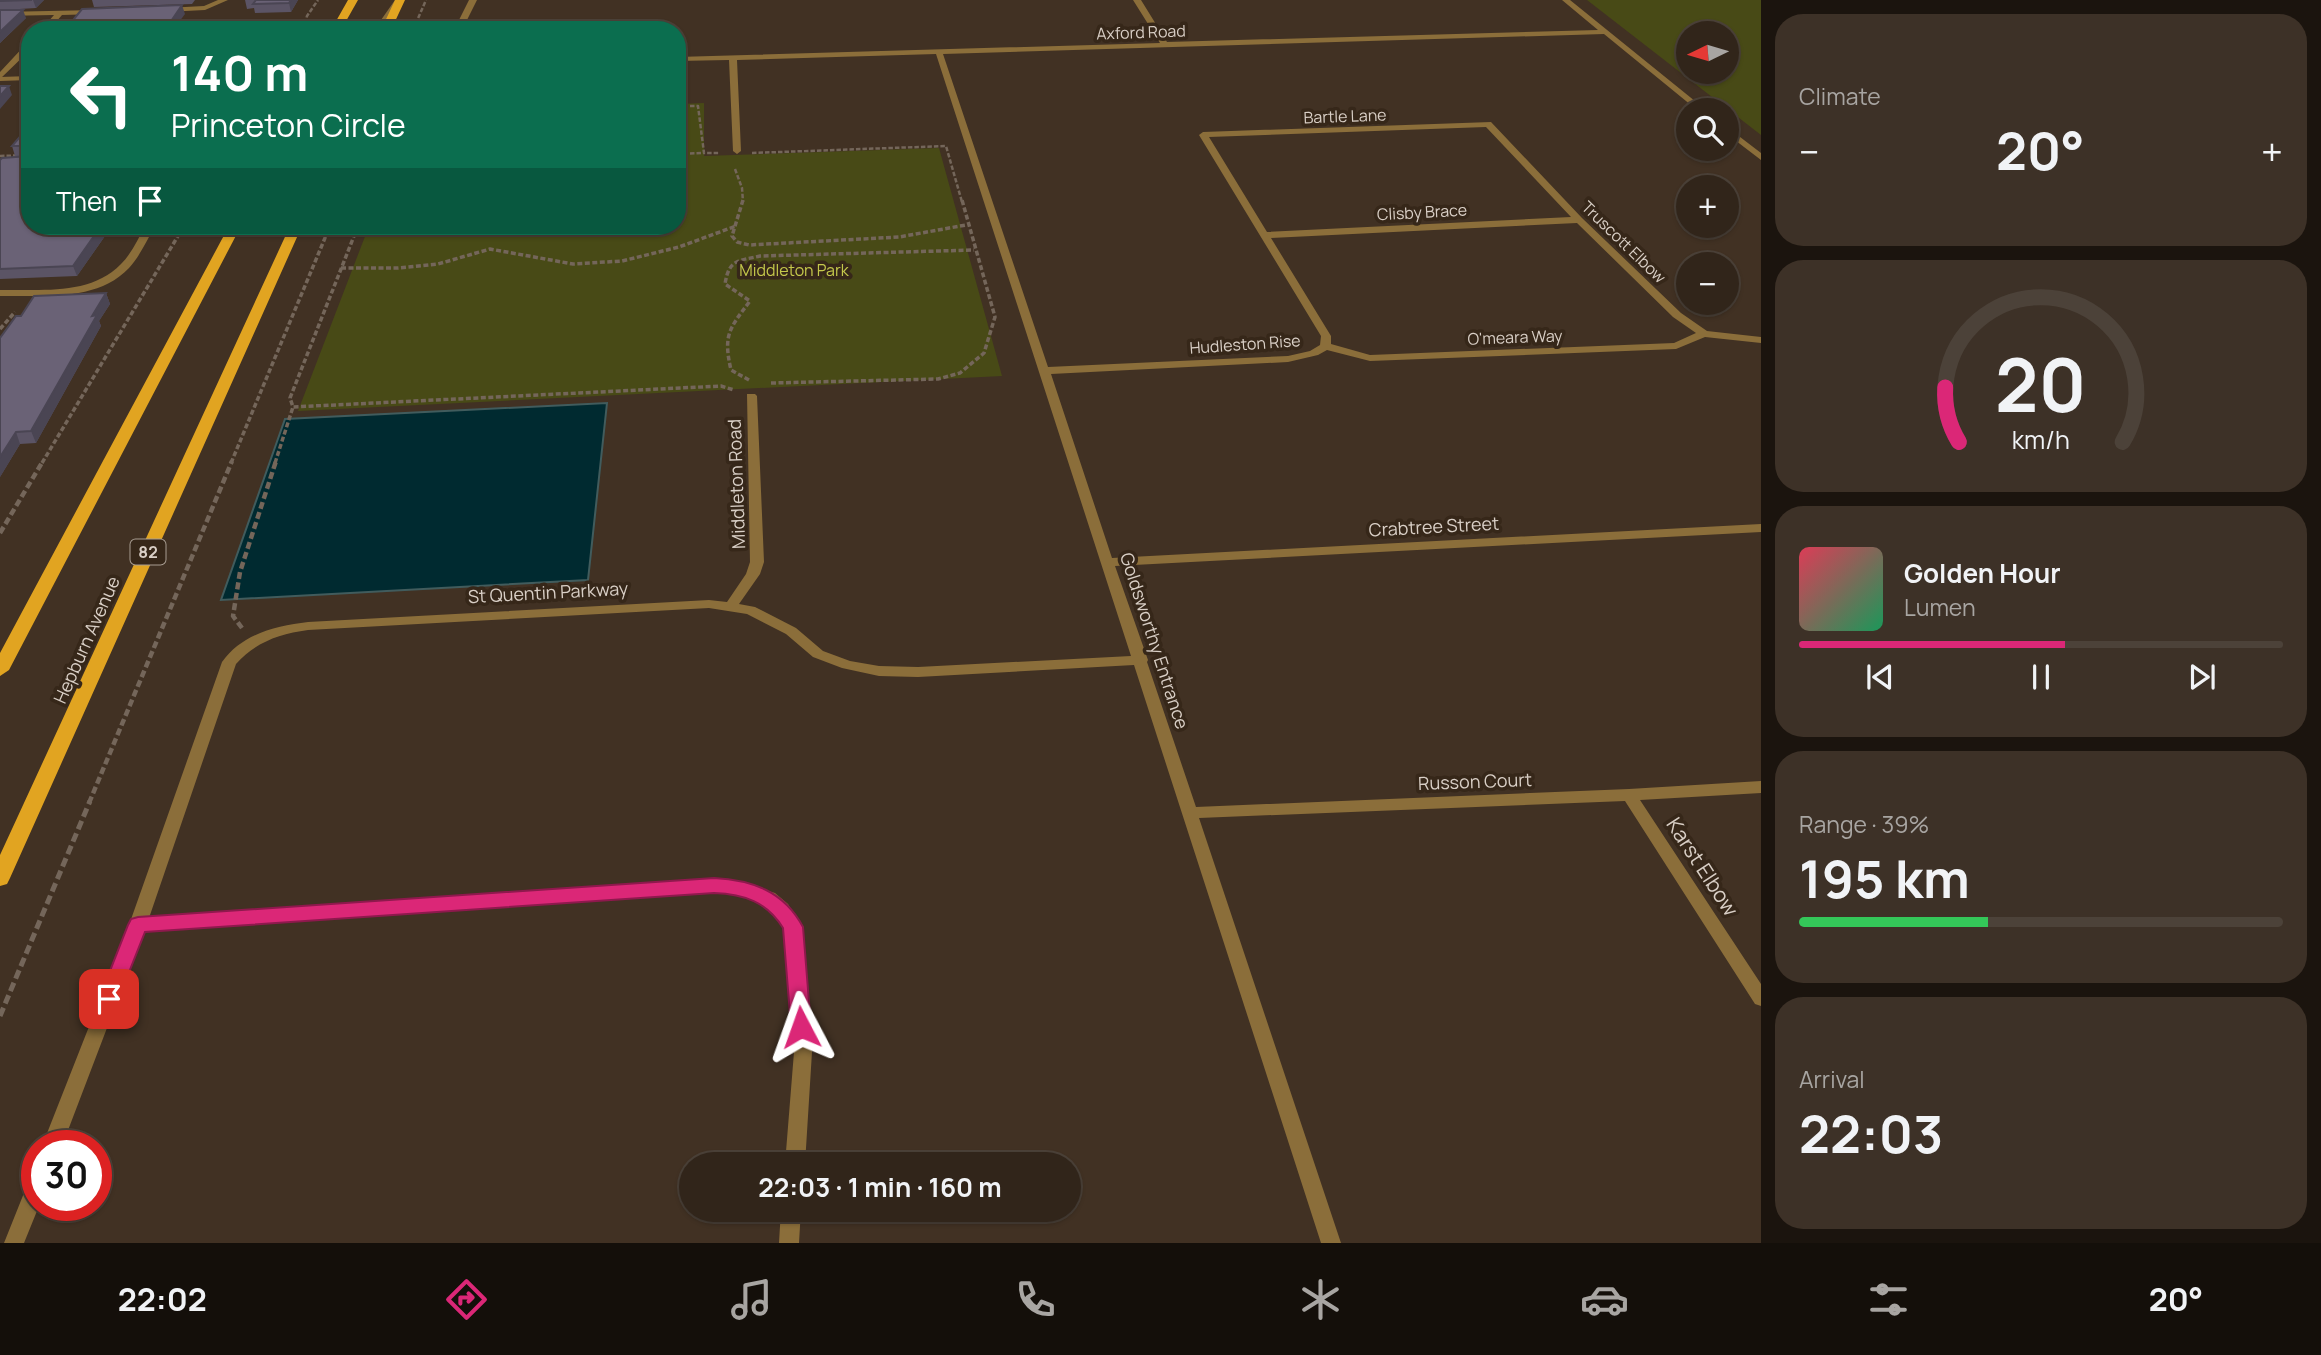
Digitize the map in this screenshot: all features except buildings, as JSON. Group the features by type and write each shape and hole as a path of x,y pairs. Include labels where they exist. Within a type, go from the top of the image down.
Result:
{"main road":[{"path":"341,21 353,0"},
{"path":"390,21 400,0"},
{"path":"0,670 230,235"},
{"name":"Hepburn Avenue","path":"0,878 292,235"}],"street":[{"path":"154,10 205,8 224,0"},
{"path":"385,21 400,0"},
{"path":"462,21 473,0"},
{"path":"1137,0 1165,45"},
{"path":"1566,0 1687,98"},
{"path":"0,14 101,12"},
{"path":"53,21 60,13"},
{"name":"Axford Road","path":"686,60 1606,32"},
{"name":"Goldsworthy Entrance","path":"939,52 1331,1243"},
{"path":"0,78 21,56"},
{"path":"733,58 736,152"},
{"path":"0,78 21,78"},
{"name":"Bartle Lane","path":"1203,135 1488,124"},
{"name":"Truscott Elbow","path":"1488,124 1579,220 1677,315 1704,334 1761,340"},
{"name":"Hudleston Rise","path":"1045,371 1288,359 1314,353 1326,346 1326,336 1203,135"},
{"path":"1739,140 1761,157"},
{"name":"Clisby Brace","path":"1266,235 1579,220"},
{"path":"2,295 79,289 114,277 125,266 144,235"},
{"name":"O'meara Way","path":"1326,346 1370,358 1676,346 1704,334"},
{"name":"Middleton Road","path":"732,605 753,574 757,562 751,396"},
{"name":"Crabtree Street","path":"1108,562 1761,528"},
{"name":"St Quentin Parkway","path":"57,1130 138,925 229,662 252,640 288,628 308,626 686,604 732,605 771,619 830,660 879,671 918,672 1141,660"},
{"name":"Russon Court","path":"1191,813 1761,787"},
{"name":"Karst Elbow","path":"1629,795 1761,999"},
{"path":"138,925 714,886 753,891 769,898 782,909 793,927 803,1052 796,1152"},
{"path":"14,1243 23,1221"},
{"path":"789,1243 790,1222"}],"path":[{"path":"306,21 318,0"},
{"path":"417,21 426,0"},
{"path":"686,106 698,106 705,153"},
{"path":"686,154 946,146 966,225 974,250 995,317 984,353 960,373 938,379 771,383 749,381 731,370 724,343 727,327 750,301 725,284 727,270 736,261 760,256 838,252 974,250"},
{"path":"736,152 735,169 745,191 744,206 732,236 737,242 749,244 899,237 966,225"},
{"path":"0,156 21,155"},
{"path":"341,268 398,268 438,264 490,249 573,264 622,261 679,247 736,226"},
{"path":"0,533 179,235"},
{"path":"0,1016 326,235"},
{"path":"252,640 233,616 240,572 293,407 290,398 354,235"},
{"path":"293,407 721,386 751,396 771,383"}],"green space":[{"path":"1587,0 1761,0 1761,135 1739,118 1739,98 1713,98 1695,84 1740,84 1740,21 1676,21 1676,69"},
{"name":"Middleton Park","path":"704,103 704,156 939,148 1002,376 298,411 366,235 686,235 686,104"}],"water":[{"path":"607,403 588,580 221,600 285,419"}],"route":[{"path":"109,999 138,925 714,886 753,891 769,898 782,909 793,927 801,1027"}]}
